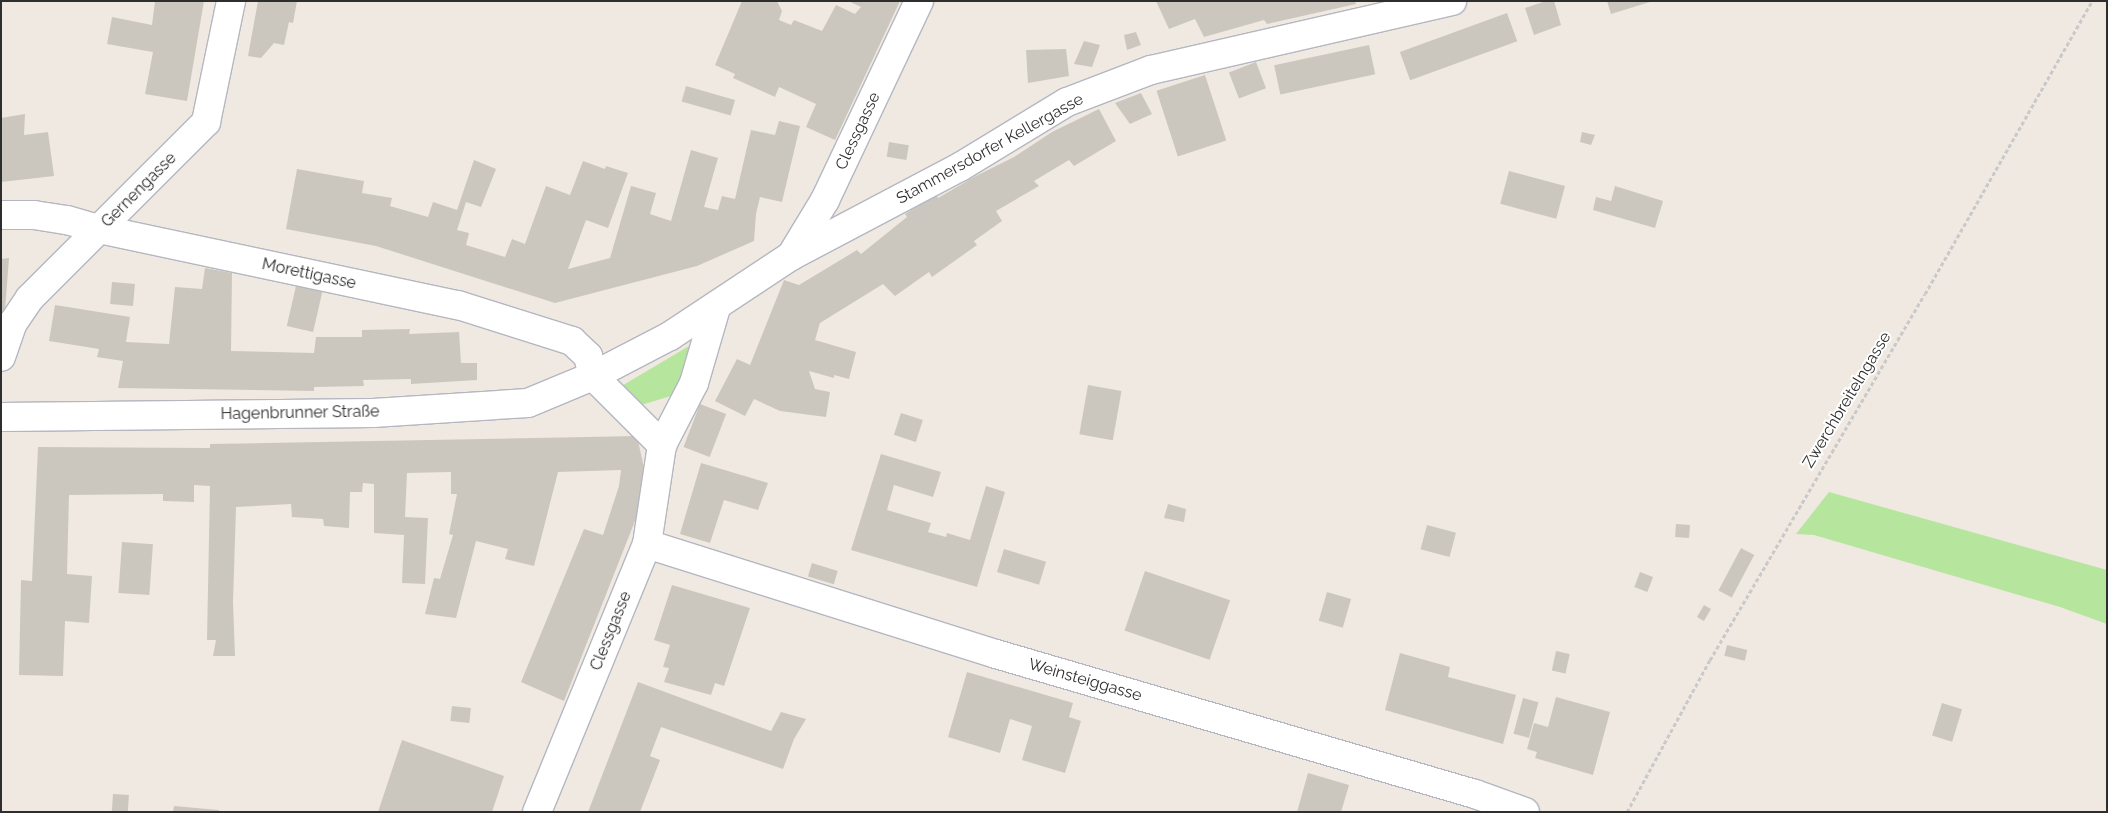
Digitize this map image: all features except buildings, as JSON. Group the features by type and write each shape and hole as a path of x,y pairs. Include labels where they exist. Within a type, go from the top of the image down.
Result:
{"street":[{"name":"Gernengasse","path":"1,357 14,323 30,298 206,122 231,1"},
{"name":"Clessgasse","path":"791,256 825,200 919,1"},
{"name":"Stammersdorfer Kellergasse","path":"593,376 670,336 716,308 791,256 960,167 1067,102 1152,70 1452,1"},
{"name":"Morettigasse","path":"1,215 34,215 59,218 99,229 458,305 572,342 588,356 593,376"},
{"name":"Clessgasse","path":"537,812 647,544 662,445 694,383 716,308"},
{"name":"Hagenbrunner Straße","path":"1,417 373,413 528,403 593,376"},
{"path":"593,376 662,445"},
{"name":"Weinsteiggasse","path":"647,544 987,651 1475,794 1525,812"}],"path":[{"name":"Zwerchbreitelngasse","path":"1627,812 1710,660 1924,294 2092,1"}],"green space":[{"path":"694,343 699,345 674,395 638,406 620,387"},
{"path":"1829,492 2107,570 2107,624 2060,607 1814,535 1796,534"}]}
